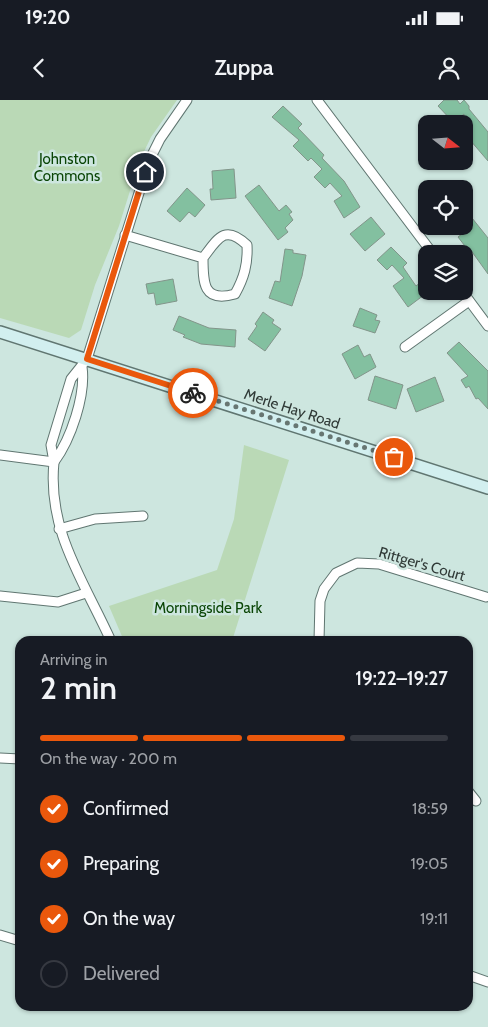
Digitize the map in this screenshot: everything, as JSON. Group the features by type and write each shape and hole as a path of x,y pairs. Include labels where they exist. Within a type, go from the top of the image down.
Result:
{"main road":[{"name":"Merle Hay Road","path":"0,332 85,363 488,488"}],"street":[{"path":"54,462 64,448 84,383 85,363 149,161 160,138 187,100"},
{"path":"317,100 426,245"},
{"path":"226,234 236,235 247,245 248,258 243,280 235,294 221,298 209,292 203,281 203,258 217,239 226,234"},
{"path":"125,235 203,258"},
{"path":"405,347 469,302 488,326"},
{"path":"85,363 71,379 51,445 54,462 53,491 59,529 86,592 108,636"},
{"path":"0,455 54,462"},
{"path":"59,529 95,519 143,516"},
{"name":"Rittger's Court","path":"319,636 320,601 324,589 336,573 357,563 379,564 486,597"},
{"path":"0,596 58,602 86,592"},
{"path":"0,758 15,759"},
{"path":"473,798 476,801"},
{"path":"0,935 15,940"},
{"path":"473,977 488,982"}],"green space":[{"name":"Johnston Commons","path":"0,100 177,100 151,137 139,162 119,226 95,285 81,330 69,338 0,318"},
{"name":"Morningside Park","path":"244,445 289,460 234,636 122,636 109,606 217,570 234,519"}],"building":[{"path":"444,100 457,100 460,104 464,100 488,132 488,161 473,144 473,115 446,115 438,106"},
{"path":"283,106 302,124 298,128 324,155 322,158 344,181 360,207 344,218 334,201 342,196 330,183 325,188 314,177 322,169 311,158 308,161 293,146 299,140 272,117"},
{"path":"234,169 236,198 211,200 210,189 213,189 212,171"},
{"path":"259,185 279,211 286,205 292,212 289,214 293,220 285,228 288,232 278,240 245,196"},
{"path":"187,188 205,205 195,217 189,212 180,222 167,211"},
{"path":"371,217 385,234 365,251 350,234"},
{"path":"473,219 488,238 488,274 473,253 473,245 464,245 458,237 461,235 473,235"},
{"path":"391,247 407,263 403,267 416,286 418,284 418,300 408,307 393,286 404,278 392,265 387,270 377,260"},
{"path":"285,249 293,250 293,253 306,255 302,276 292,306 269,298 275,281 280,282"},
{"path":"173,279 177,301 156,305 154,293 148,294 146,284"},
{"path":"360,308 377,315 375,320 380,321 375,333 353,326"},
{"path":"263,312 274,320 272,323 281,329 265,351 248,339 257,326 255,324"},
{"path":"179,316 209,328 236,330 235,347 201,344 183,337 185,335 173,330"},
{"path":"459,342 488,371 488,409 478,398 476,399 469,386 466,388 461,380 468,376 447,353"},
{"path":"358,345 364,357 370,354 376,367 355,379 342,354"},
{"path":"375,376 403,385 396,409 368,400"},
{"path":"435,377 444,401 416,412 407,389"}],"way so far":[{"path":"193,393 394,457"}],"route":[{"path":"145,172 87,359 193,393"}]}
